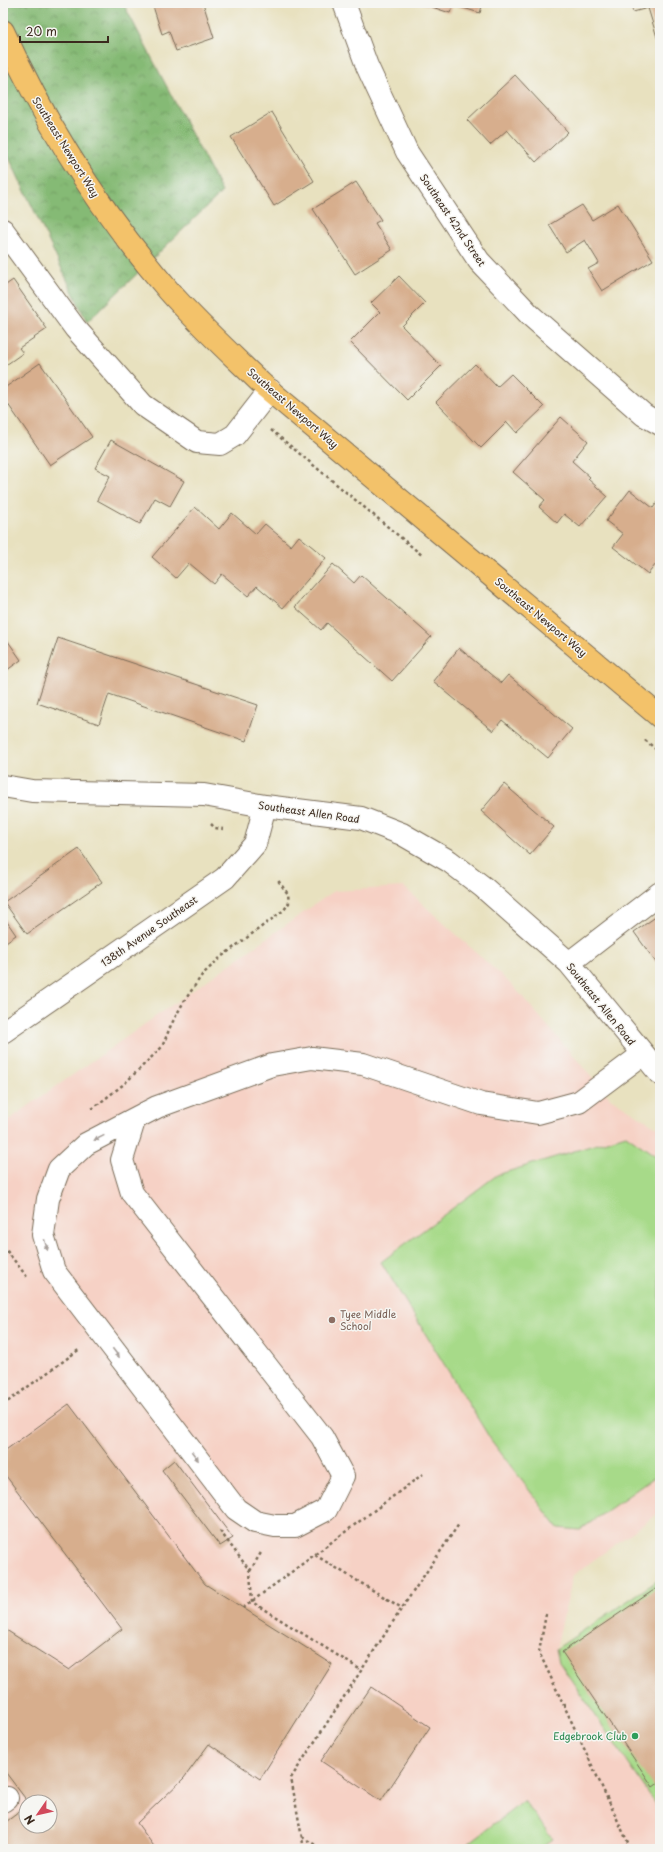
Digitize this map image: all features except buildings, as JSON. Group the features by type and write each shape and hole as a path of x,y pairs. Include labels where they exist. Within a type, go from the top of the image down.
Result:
{"main road":[{"name":"Southeast Newport Way","path":"3,31 22,75 53,131 83,180 169,291 211,334 270,390 660,717"}],"street":[{"name":"Southeast 42nd Street","path":"344,3 367,66 407,152 479,261 536,320 644,415 660,424"},
{"path":"3,230 75,328 143,405 197,442 220,444 235,435 270,390"},
{"name":"Southeast Allen Road","path":"3,786 32,791 204,795 265,806 361,818 402,834 448,861 483,887 569,963 660,1074"},
{"name":"138th Avenue Southeast","path":"3,1032 225,878 254,844 265,806"},
{"path":"569,963 660,893"},
{"path":"134,1121 122,1160 132,1193 322,1437 343,1476 326,1510 296,1526 275,1526 255,1522 236,1509 54,1271 43,1235 48,1199 59,1169 86,1144 157,1108 272,1065 312,1058 363,1064 482,1104 538,1113 579,1102 643,1054"}],"path":[{"path":"89,1112 124,1084 162,1047 171,1025 183,1003 202,974 221,956 284,910 289,903 288,894 277,878"},
{"path":"3,1246 30,1281"},
{"path":"3,1405 81,1348"},
{"path":"243,1608 423,1474"},
{"path":"304,1849 291,1778 458,1524"},
{"path":"250,1571 265,1545"},
{"path":"315,1555 402,1608"},
{"path":"546,1614 539,1652 631,1849"},
{"path":"302,1837 322,1849"}],"shaded area":[{"name":"Tyee Middle School","path":"404,887 514,987 610,1098 660,1129 660,1512 573,1575 556,1649 559,1662 660,1810 660,1849 3,1849 3,1124 334,891"}],"green space":[{"path":"3,3 123,3 222,192 87,322 3,145"},
{"path":"626,1135 660,1159 660,1473 580,1530 558,1528 491,1440 381,1262 497,1175"},
{"name":"Edgebrook Club","path":"660,1579 660,1810 559,1662 556,1649"},
{"path":"524,1801 553,1839 540,1849 461,1849"}],"place":[{"name":"Tyee Middle School","path":"332,1320"},
{"name":"Edgebrook Club","path":"635,1736"}]}
